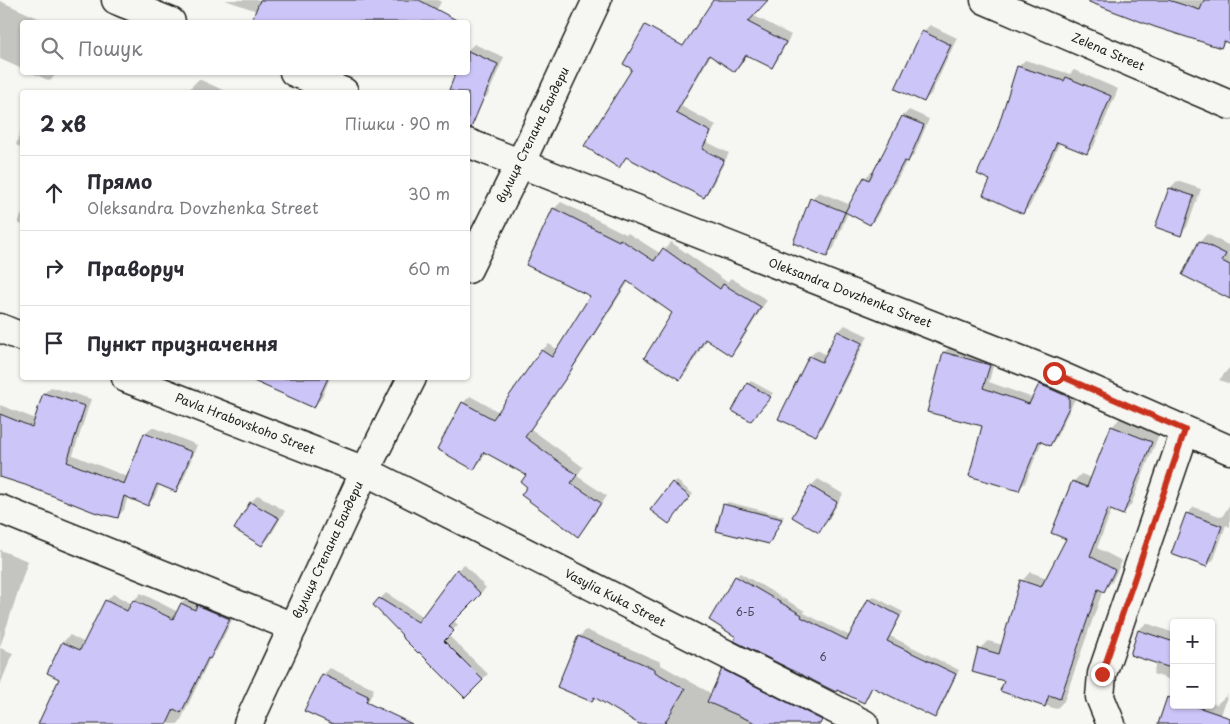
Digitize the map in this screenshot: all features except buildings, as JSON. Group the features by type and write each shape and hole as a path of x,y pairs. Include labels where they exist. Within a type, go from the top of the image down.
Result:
{"street":[{"path":"116,0 166,20"},
{"name":"вулиця Степана Бандери","path":"470,265 597,0"},
{"name":"Zelena Street","path":"985,0 1230,105"},
{"path":"302,75 339,90"},
{"name":"Oleksandra Dovzhenka Street","path":"470,144 1054,373 1230,450"},
{"path":"0,328 20,336"},
{"name":"Pavla Hrabovskoho Street","path":"131,380 365,471"},
{"name":"вулиця Степана Бандери","path":"248,724 365,471 411,380"},
{"path":"1111,724 1100,697 1102,674 1185,430"},
{"name":"Vasylia Kuka Street","path":"365,471 864,724"},
{"path":"0,508 293,627"}],"route":[{"path":"1054,373 1185,430 1102,674"}]}
